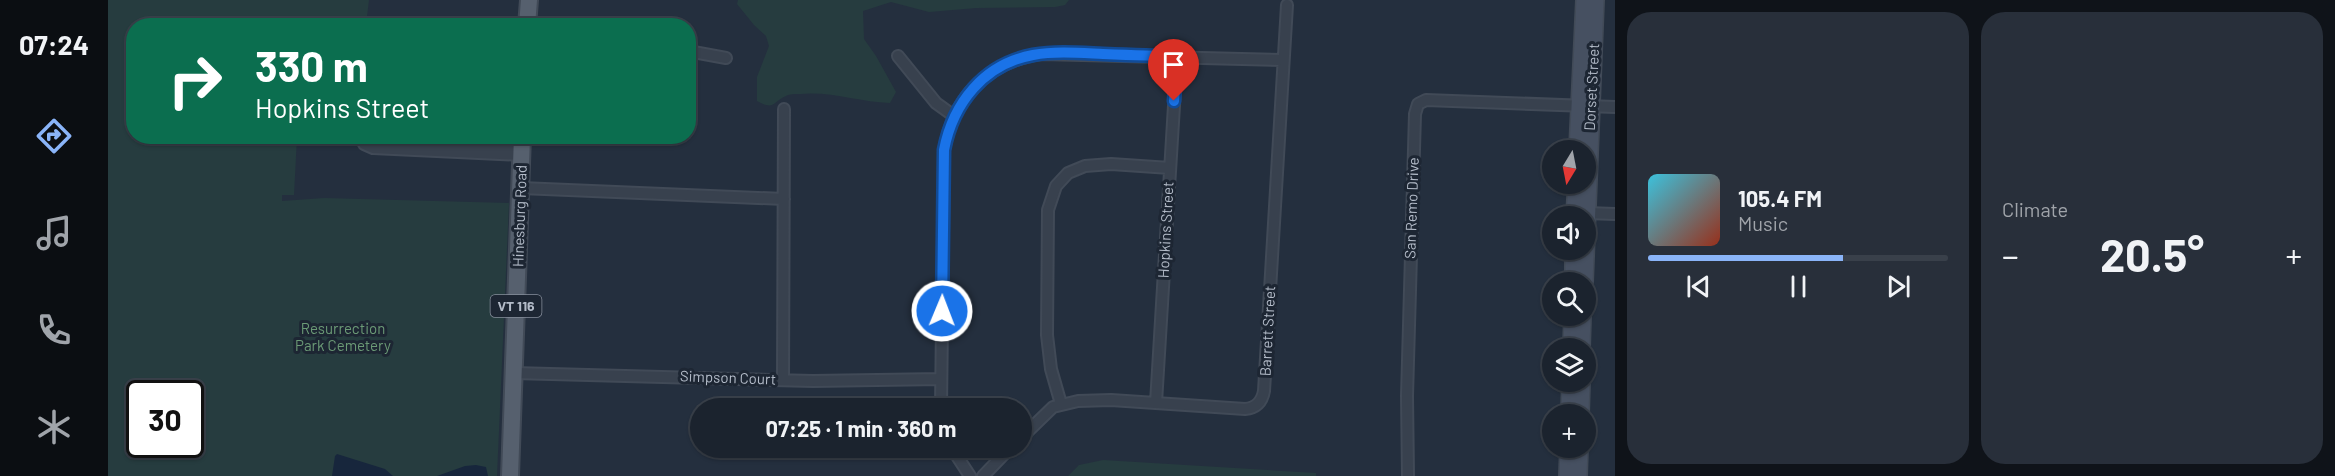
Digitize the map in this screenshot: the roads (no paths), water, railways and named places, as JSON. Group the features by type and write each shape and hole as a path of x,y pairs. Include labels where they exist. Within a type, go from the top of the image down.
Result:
{"main road":[{"path":"528,18 529,0"},
{"name":"Dorset Street","path":"1581,206 1585,106 1584,0"},
{"name":"Dorset Street","path":"1579,140 1585,106 1596,0"},
{"name":"Hinesburg Road","path":"510,476 522,146"},
{"path":"1567,476 1568,458"},
{"path":"1579,476 1580,458"}],"street":[{"name":"Barrett Street","path":"1032,426 1061,404 1101,400 1245,409 1255,407 1263,398 1287,4"},
{"path":"696,52 726,58"},
{"path":"941,398 943,163 947,137 954,116 969,92 985,77 1004,65 1024,57 1053,53 1283,60"},
{"path":"898,56 936,103 954,116"},
{"name":"Hopkins Street","path":"1156,403 1177,56"},
{"name":"San Remo Drive","path":"1408,476 1407,396 1415,108 1426,100 1585,106"},
{"path":"1585,106 1615,107"},
{"path":"783,380 784,109"},
{"path":"364,144 373,148 522,146"},
{"path":"473,144 522,146"},
{"path":"1061,404 1051,369 1048,346 1048,210 1056,186 1068,173 1085,166 1111,164 1170,168"},
{"path":"521,188 784,199"},
{"path":"1596,215 1615,214"},
{"name":"Simpson Court","path":"514,373 783,380 941,379"},
{"path":"958,458 970,476"},
{"path":"983,476 1000,458"}],"water":[{"path":"337,454 385,469 393,476 332,476"},
{"path":"465,466 486,467 488,476 437,476"}],"park label":[{"name":"Resurrection Park Cemetery","path":"343,338"}]}
